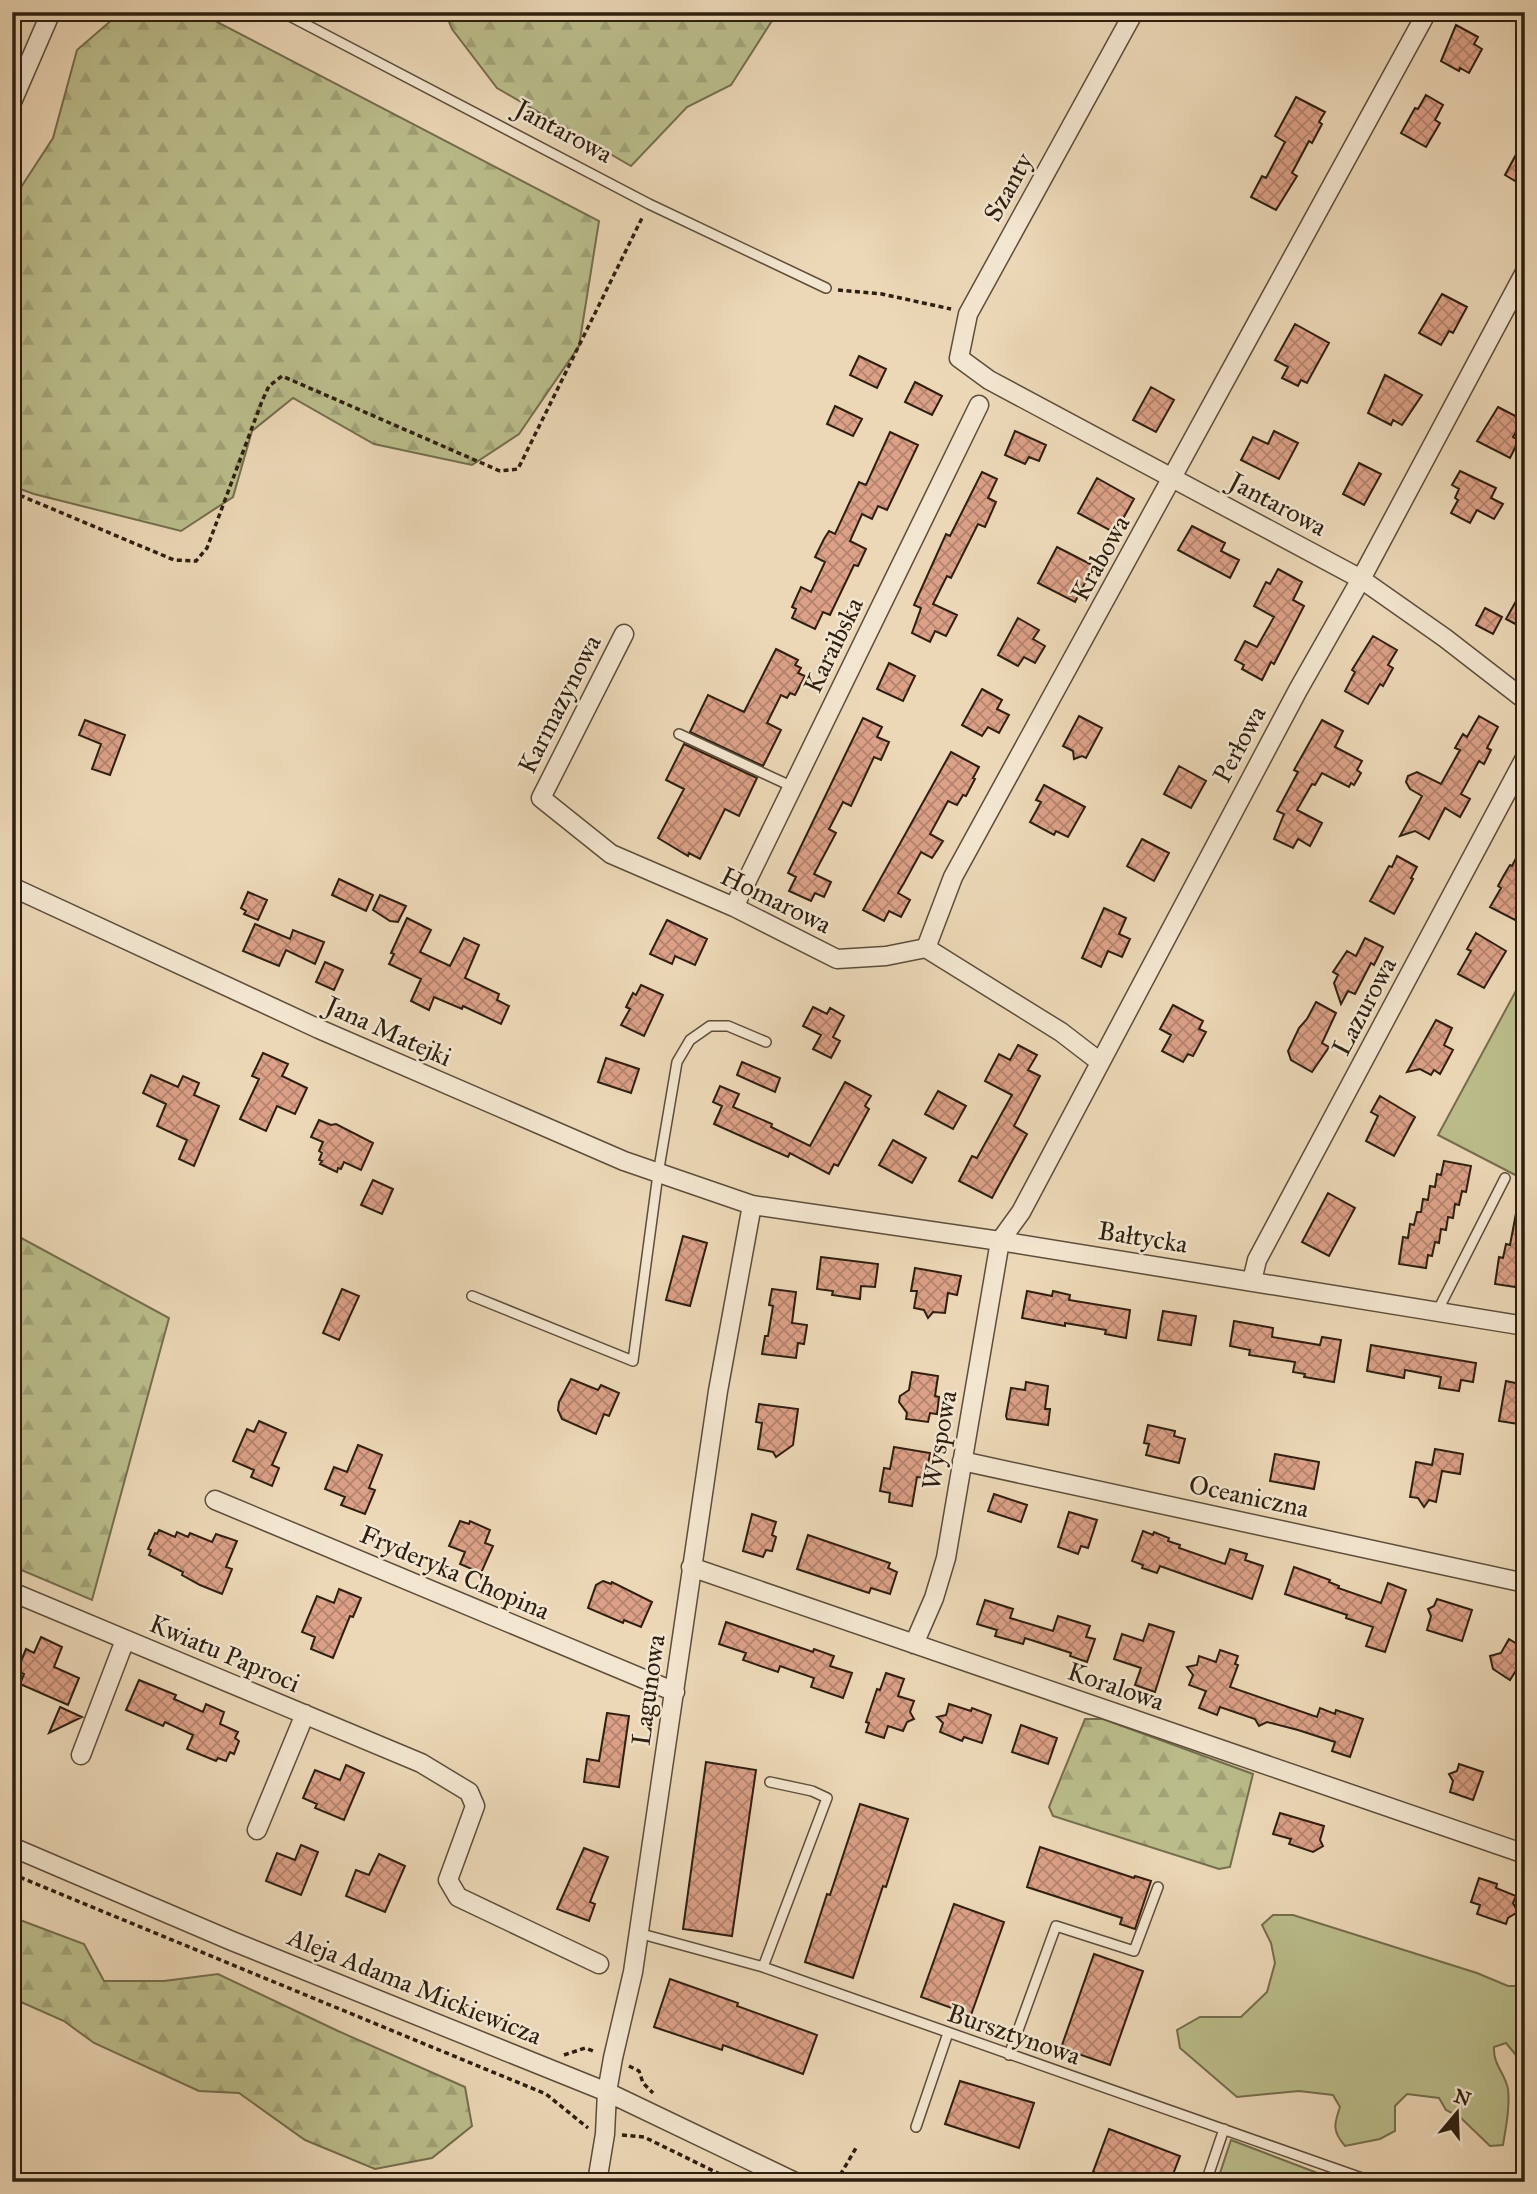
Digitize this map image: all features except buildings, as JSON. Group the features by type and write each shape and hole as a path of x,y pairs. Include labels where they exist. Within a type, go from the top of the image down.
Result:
{"street":[{"path":"12,102 51,12"},
{"name":"Szanty","path":"989,380 959,358 968,314 1134,12"},
{"name":"Krabowa","path":"926,948 953,877 1427,12"},
{"name":"Perłowa","path":"1000,1241 1020,1212 1298,690 1362,579 1525,272"},
{"name":"Jantarowa","path":"989,380 1362,579 1446,638 1525,700"},
{"name":"Karaibska","path":"734,907 979,405"},
{"name":"Karmazynowa","path":"541,798 624,634"},
{"name":"Lazurowa","path":"1252,1281 1257,1260 1525,758"},
{"name":"Homarowa","path":"541,798 611,854 734,907 837,959 886,956 926,948"},
{"name":"Jana Matejki","path":"12,887 319,1029 624,1161 752,1205"},
{"path":"926,948 1061,1032 1100,1062"},
{"name":"Bałtycka","path":"752,1205 1000,1241 1525,1326"},
{"name":"Lagunowa","path":"597,2182 605,2134 607,2092 633,1972 676,1692 691,1567 718,1391 752,1205"},
{"name":"Wyspowa","path":"914,1644 934,1598 946,1558 1000,1241"},
{"name":"Oceaniczna","path":"962,1461 1525,1583"},
{"name":"Fryderyka Chopina","path":"215,1500 676,1692"},
{"name":"Koralowa","path":"691,1567 1525,1854"},
{"name":"Kwiatu Paproci","path":"12,1592 421,1763 469,1792 475,1806 448,1880 458,1897 599,1964"},
{"name":"Kwiatu Paproci","path":"81,1755 125,1640"},
{"name":"Kwiatu Paproci","path":"257,1830 305,1714"},
{"name":"Aleja Adama Mickiewicza","path":"12,1847 232,1941 607,2092 795,2182"}],"lane":[{"name":"Jantarowa","path":"282,12 649,204 826,288"},
{"path":"679,734 793,787"},
{"path":"472,1296 634,1361 657,1174 677,1062 690,1040 710,1026 728,1026 766,1042"},
{"path":"1437,1312 1506,1178"},
{"path":"763,1967 827,1798 812,1791 770,1783"},
{"path":"1009,2055 1056,1926 1134,1951 1158,1887"},
{"name":"Bursztynowa","path":"638,1933 763,1967 1373,2182"},
{"path":"916,2127 948,2033"},
{"path":"1206,2182 1224,2129"}],"path":[{"path":"12,492 174,559 196,561 207,548 262,401 269,386 282,376 500,471 517,469 649,204"},
{"path":"826,288 882,294 968,314"},
{"path":"12,1874 547,2094 584,2126 605,2134 644,2137 736,2182"},
{"path":"836,2182 856,2148"}],"green space":[{"path":"121,12 198,12 599,221 579,346 519,434 472,465 374,444 293,398 252,431 233,497 181,531 12,486 12,201 53,138 77,50"},
{"path":"445,12 797,12 777,13 731,85 687,107 631,166 497,88 452,29"},
{"path":"1525,974 1525,1180 1438,1135"},
{"path":"12,1233 169,1318 92,1600 12,1566"},
{"path":"1085,1719 1103,1719 1253,1774 1230,1867 1219,1869 1053,1816 1049,1807"},
{"path":"1273,1915 1293,1915 1477,1973 1508,1986 1519,1986 1525,1978 1525,2066 1506,2043 1494,2047 1495,2059 1508,2089 1503,2145 1490,2146 1460,2117 1446,2110 1439,2098 1407,2094 1395,2106 1395,2131 1380,2139 1345,2146 1336,2132 1340,2107 1333,2095 1299,2091 1237,2097 1180,2048 1177,2030 1200,2017 1241,2017 1267,1992 1275,1963 1271,1943 1262,1925"},
{"path":"12,1917 84,1944 104,1981 164,1981 218,1974 465,2087 472,2126 432,2158 375,2169 305,2140 239,2093 199,2091 94,2043 64,2021 12,1998"},
{"path":"1231,2140 1341,2182 1217,2182"}]}
